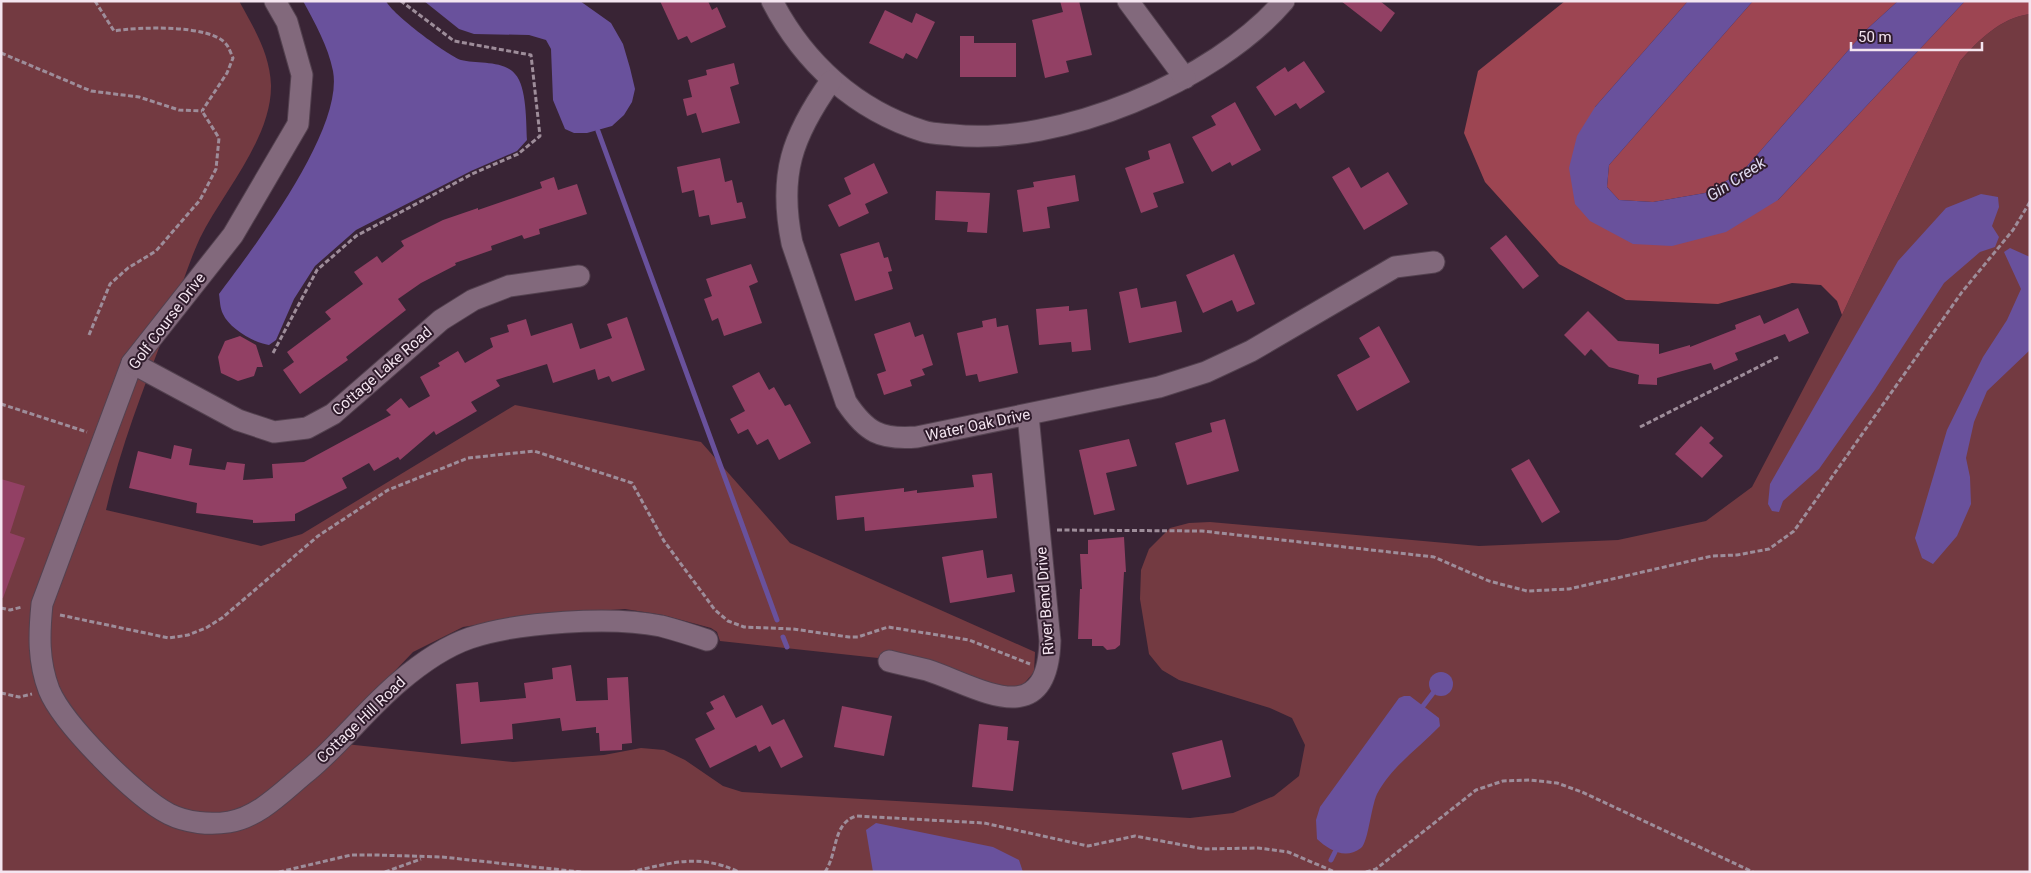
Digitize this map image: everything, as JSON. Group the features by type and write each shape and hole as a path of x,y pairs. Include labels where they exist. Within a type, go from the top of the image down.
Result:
{"street":[{"name":"Golf Course Drive","path":"62,714 50,691 42,667 40,648 42,604 132,364 233,235 298,124 302,74 287,22 275,1"},
{"path":"772,1 783,23 806,54 831,81 876,112 924,132 982,138 1038,131 1107,111 1185,78 1230,51 1284,1"},
{"path":"1128,1 1185,78"},
{"name":"Water Oak Drive","path":"831,81 809,112 796,140 789,164 786,201 792,243 846,402 858,420 875,433 894,439 917,437 1159,387 1206,372 1251,351 1395,267 1434,262"},
{"name":"Cottage Lake Road","path":"132,364 238,420 274,432 307,428 333,414 441,320 473,300 508,286 579,276"},
{"name":"River Bend Drive","path":"889,661 926,670 995,697 1011,699 1026,695 1040,682 1050,662 1050,642 1028,415"},
{"name":"Cottage Hill Road","path":"62,714 77,732 151,804 172,815 196,823 230,822 260,810 321,760 398,682 435,655 470,638 511,629 552,624 627,622 660,626 707,640"}],"path":[{"path":"95,1 114,31 131,28 205,32 226,43 233,58 227,73 202,111"},
{"path":"273,353 317,270 356,236 472,174 518,154 540,136 530,54 454,41 402,1"},
{"path":"1,54 91,91 140,96 179,110 202,111"},
{"path":"89,335 110,284 128,268 156,251 200,200 216,169 219,138 202,111"},
{"path":"1039,530 1202,531 1434,557 1489,581 1527,591 1569,589 1712,556 1737,555 1769,549 1794,531 1962,292 2013,230 2030,202"},
{"path":"1640,427 1778,357"},
{"path":"1,404 105,438"},
{"path":"1,608 10,610 24,607 169,638 188,635 206,628 222,618 318,536 388,490 468,458 534,451 632,483 664,541 715,610 728,621 744,627 793,629 849,637 858,637 888,627 922,632 969,640 1046,670"},
{"path":"1,693 19,697 50,691"},
{"path":"1366,872 1376,869 1476,790 1503,781 1530,780 1557,783 1582,792 1753,872"},
{"path":"825,872 832,861 840,826 847,819 856,816 984,823 1088,846 1135,836 1204,849 1258,848 1288,852 1335,872"},
{"path":"279,872 351,855 442,857 582,872"},
{"path":"385,872 424,858"},
{"path":"630,872 681,860 710,862 739,872"}],"shaded area":[{"path":"1,1 239,1 260,42 268,63 271,85 264,125 255,145 195,249 133,418 106,510 261,546 302,534 515,405 701,442 790,543 1035,652 1034,672 1021,687 999,687 933,661 890,650 883,652 878,658 720,641 717,632 711,628 663,615 625,609 539,615 463,627 413,652 327,742 513,762 604,755 641,748 664,750 685,760 723,786 742,792 1190,818 1233,813 1274,796 1299,776 1305,745 1292,718 1270,708 1179,680 1162,670 1149,654 1140,599 1141,570 1149,549 1170,528 1189,523 1210,522 1479,546 1618,540 1706,521 1752,487 1842,315 1960,61 1991,31 2009,20 2030,14 2030,872 1,872"},
{"path":"1565,1 1688,1 1595,107 1590,221 1778,200 1965,1 2030,1 2030,14 2009,20 1991,31 1960,61 1842,315 1837,301 1821,285 1792,283 1718,304 1626,300 1559,264 1485,182 1464,133 1478,71"},
{"path":"1753,1 1898,1 1866,30 1742,172 1705,193 1653,202 1619,200 1607,187 1609,165"}],"water":[{"path":"303,1 386,1 398,15 454,57 461,60 504,66 515,74 522,87 527,140 517,151 471,171 356,230 315,266 294,299 276,340 269,345 249,338 226,319 222,312 219,294 253,248 293,187 311,155 325,124 333,96 333,71 324,44"},
{"path":"424,1 580,1 611,23 623,44 635,89 632,102 624,115 612,126 587,133 574,133 565,129 553,100 551,49 546,40 529,35 474,34 459,29"},
{"name":"Gin Creek","path":"1688,1 1753,1 1609,165 1607,187 1619,200 1653,202 1705,193 1742,172 1866,30 1898,1 1965,1 1778,200 1726,232 1672,246 1633,244 1590,221 1575,204 1569,168 1577,136 1595,107"},
{"path":"1981,194 1998,197 1999,207 1992,226 1999,237 1995,247 1980,252 1944,283 1874,391 1819,469 1783,501 1779,512 1772,511 1768,504 1770,484 1898,261 1946,208"},
{"path":"2010,248 2030,257 2030,350 1987,391 1974,422 1966,458 1970,477 1971,504 1957,536 1933,564 1922,558 1915,538 1947,430 1983,357 2007,320 2021,289 2004,252"},
{"path":"1441,672 1450,675 1453,684 1450,693 1441,696 1432,693 1429,684 1432,675"},
{"path":"1410,696 1439,718 1440,726 1398,766 1383,784 1377,794 1366,839 1361,848 1349,853 1332,850 1317,839 1316,820 1320,807 1399,698"},
{"path":"876,823 993,847 1019,860 1023,872 873,872 866,830"}],"building":[{"path":"660,1 708,1 712,10 717,7 726,27 691,43 687,36 678,40"},
{"path":"1060,1 1079,1 1092,55 1066,61 1069,72 1045,78 1032,20 1063,12"},
{"path":"1341,1 1380,1 1395,13 1381,32"},
{"path":"885,10 912,23 916,13 935,22 917,59 906,53 903,59 869,43"},
{"path":"960,36 974,36 974,43 1016,43 1016,77 960,77"},
{"path":"1304,61 1325,92 1300,109 1296,103 1275,116 1256,87 1285,67 1288,72"},
{"path":"734,63 739,84 730,87 740,123 702,133 696,113 687,116 683,99 692,97 688,80 707,75 706,70"},
{"path":"1235,102 1261,150 1232,166 1230,162 1212,172 1192,137 1216,125 1211,116"},
{"path":"1170,143 1184,183 1153,193 1158,207 1141,213 1125,168 1150,159 1148,151"},
{"path":"720,158 725,182 732,180 737,203 742,202 746,218 711,225 709,215 699,217 694,190 682,193 677,167"},
{"path":"874,163 888,193 865,204 869,213 839,227 828,205 851,194 844,178"},
{"path":"1349,167 1361,188 1388,172 1408,204 1364,230 1332,177"},
{"path":"1075,175 1079,201 1047,207 1050,228 1023,232 1017,190 1034,187 1033,182"},
{"path":"554,177 558,190 577,184 587,214 539,229 540,234 524,239 522,235 491,246 492,250 455,263 456,265 421,283 398,299 406,310 346,357 348,360 300,394 283,370 294,362 287,352 331,319 325,312 363,284 354,272 377,256 382,263 404,246 401,241 443,220 542,188 540,182"},
{"path":"936,191 990,193 987,233 967,232 968,222 935,220"},
{"path":"1506,235 1539,276 1523,289 1490,248"},
{"path":"879,242 884,258 888,257 892,271 888,272 893,289 855,301 840,254"},
{"path":"1234,254 1255,304 1237,312 1232,300 1203,313 1186,275"},
{"path":"751,264 758,282 749,286 762,323 724,336 718,318 712,321 704,299 712,296 706,279"},
{"path":"1137,288 1141,308 1176,301 1182,332 1129,343 1119,292"},
{"path":"1069,306 1069,311 1087,309 1091,350 1072,352 1071,342 1039,345 1036,309"},
{"path":"1798,308 1809,333 1789,342 1785,334 1735,353 1738,360 1714,370 1711,363 1657,378 1657,385 1638,384 1639,375 1609,367 1591,349 1585,356 1564,335 1588,311 1618,341 1659,344 1659,354 1690,345 1690,347 1736,329 1735,325 1760,315 1764,324"},
{"path":"627,317 645,370 612,382 609,376 598,380 595,369 553,383 547,364 496,380 500,386 471,402 477,411 436,435 434,431 400,460 398,457 374,471 369,463 342,478 347,488 295,514 295,521 253,523 253,520 196,513 197,503 129,488 138,451 171,459 174,445 192,449 189,465 225,470 227,462 245,464 243,480 273,478 272,464 304,462 391,415 386,410 401,398 409,408 430,396 420,377 440,366 438,363 458,351 465,363 493,347 490,338 509,332 507,325 526,319 531,336 572,323 580,349 612,338 607,324"},
{"path":"996,318 997,327 1008,325 1018,373 979,382 977,374 966,376 957,333 983,327 982,321"},
{"path":"910,322 915,337 923,334 933,365 922,369 925,375 910,380 912,386 884,395 877,374 886,371 874,334"},
{"path":"1379,326 1410,382 1357,411 1337,375 1370,357 1359,338"},
{"path":"240,336 256,345 263,367 257,367 254,376 238,381 221,373 218,357 225,341"},
{"path":"759,372 769,390 774,387 785,406 790,404 811,443 779,460 768,439 757,445 748,429 738,434 730,419 745,411 732,386"},
{"path":"1225,419 1239,471 1187,485 1175,443 1212,432 1210,423"},
{"path":"1701,426 1714,438 1709,443 1723,456 1702,478 1675,454"},
{"path":"1129,439 1137,466 1106,473 1115,510 1094,515 1079,450"},
{"path":"1529,459 1560,512 1542,523 1511,469"},
{"path":"992,473 997,518 865,531 864,517 837,520 835,496 904,488 904,492 917,490 917,493 974,487 972,475"},
{"path":"1,479 25,486 10,533 25,538 3,598 1,598"},
{"path":"1124,537 1126,572 1124,572 1120,645 1115,649 1107,650 1103,646 1092,646 1092,639 1078,639 1080,589 1082,589 1080,554 1088,554 1088,540"},
{"path":"983,550 987,578 1012,574 1015,592 950,603 942,557"},
{"path":"571,665 576,701 608,700 607,678 628,677 632,743 622,744 622,750 600,751 599,733 596,733 596,727 562,731 560,718 512,724 513,739 461,744 456,684 478,682 480,702 526,698 524,683 553,679 552,668"},
{"path":"724,695 736,718 762,705 772,725 784,719 803,757 781,768 770,746 759,752 756,745 710,768 695,739 715,729 706,713 714,709 710,702"},
{"path":"842,706 892,716 884,756 834,747"},
{"path":"979,724 1008,727 1007,740 1019,741 1013,791 972,787"},
{"path":"1222,740 1231,777 1182,790 1172,753"}],"waterway":[{"path":"598,131 777,620"},
{"path":"783,637 787,647"},
{"path":"1423,706 1433,693"},
{"path":"1331,860 1335,852"}]}
